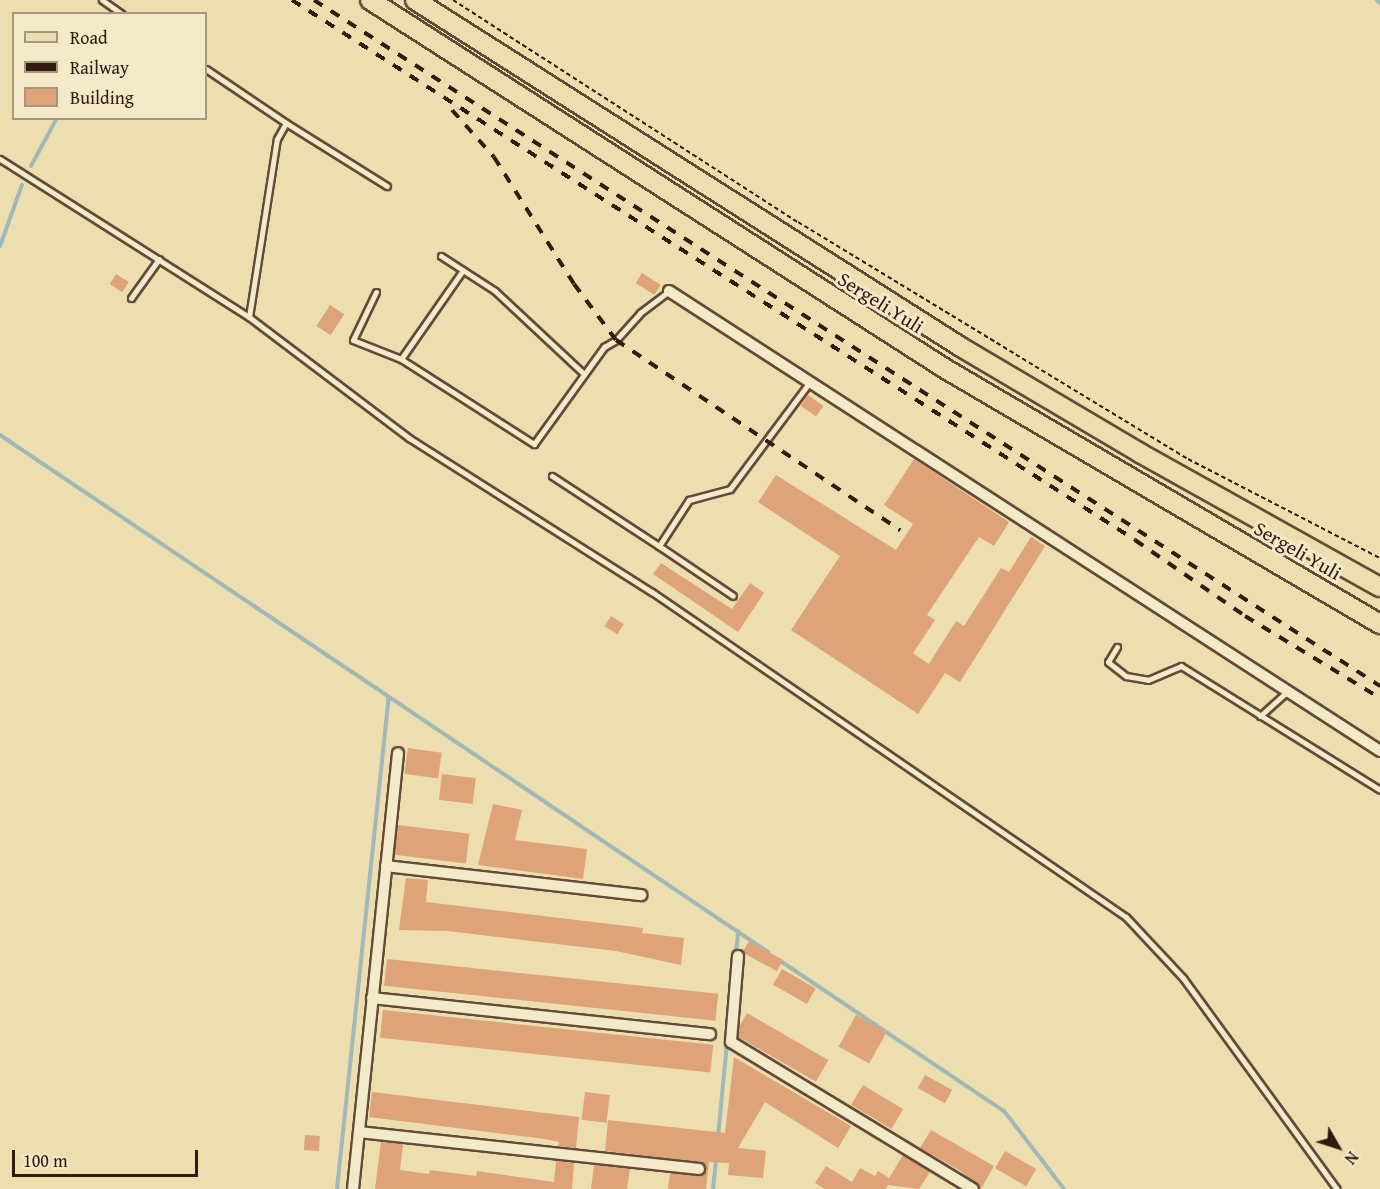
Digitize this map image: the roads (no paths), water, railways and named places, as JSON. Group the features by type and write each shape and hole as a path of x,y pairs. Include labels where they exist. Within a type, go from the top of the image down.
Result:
{"main road":[{"name":"Sergeli Yuli","path":"370,0 944,368 1380,624"},
{"name":"Sergeli Yuli","path":"416,0 961,347 1140,453 1380,587"}],"street":[{"path":"669,291 1380,751"},
{"path":"353,1189 398,753"},
{"path":"386,866 641,895"},
{"path":"738,956 731,1042 973,1189"},
{"path":"372,998 711,1034"},
{"path":"358,1132 699,1169"}],"lane":[{"path":"102,0 119,12"},
{"path":"207,70 286,123 387,186"},
{"path":"249,317 277,139 286,123"},
{"path":"0,159 249,317 409,438 652,592 1126,917 1183,978 1337,1189"},
{"path":"441,256 495,291 584,374"},
{"path":"131,298 159,259"},
{"path":"401,359 463,270"},
{"path":"376,292 353,340 401,359 534,444 604,346 616,340 640,313 669,291"},
{"path":"658,546 689,500 730,489 809,383"},
{"path":"552,476 733,596"},
{"path":"1117,647 1108,663 1126,676 1148,680 1181,666 1380,789"},
{"path":"1260,716 1288,691"}],"waterway":[{"path":"1377,0 1380,3"},
{"path":"31,166 56,120"},
{"path":"0,246 22,185"},
{"path":"0,435 768,952"},
{"path":"337,1189 389,697"},
{"path":"736,955 738,931"},
{"path":"779,960 1004,1111 1064,1189"},
{"path":"718,1137 727,1043"},
{"path":"713,1189 716,1159"}],"railway":[{"path":"292,0 1135,540 1245,616 1380,698"},
{"path":"314,0 1380,686"},
{"path":"452,110 494,157 574,284 616,340 900,530"}]}
